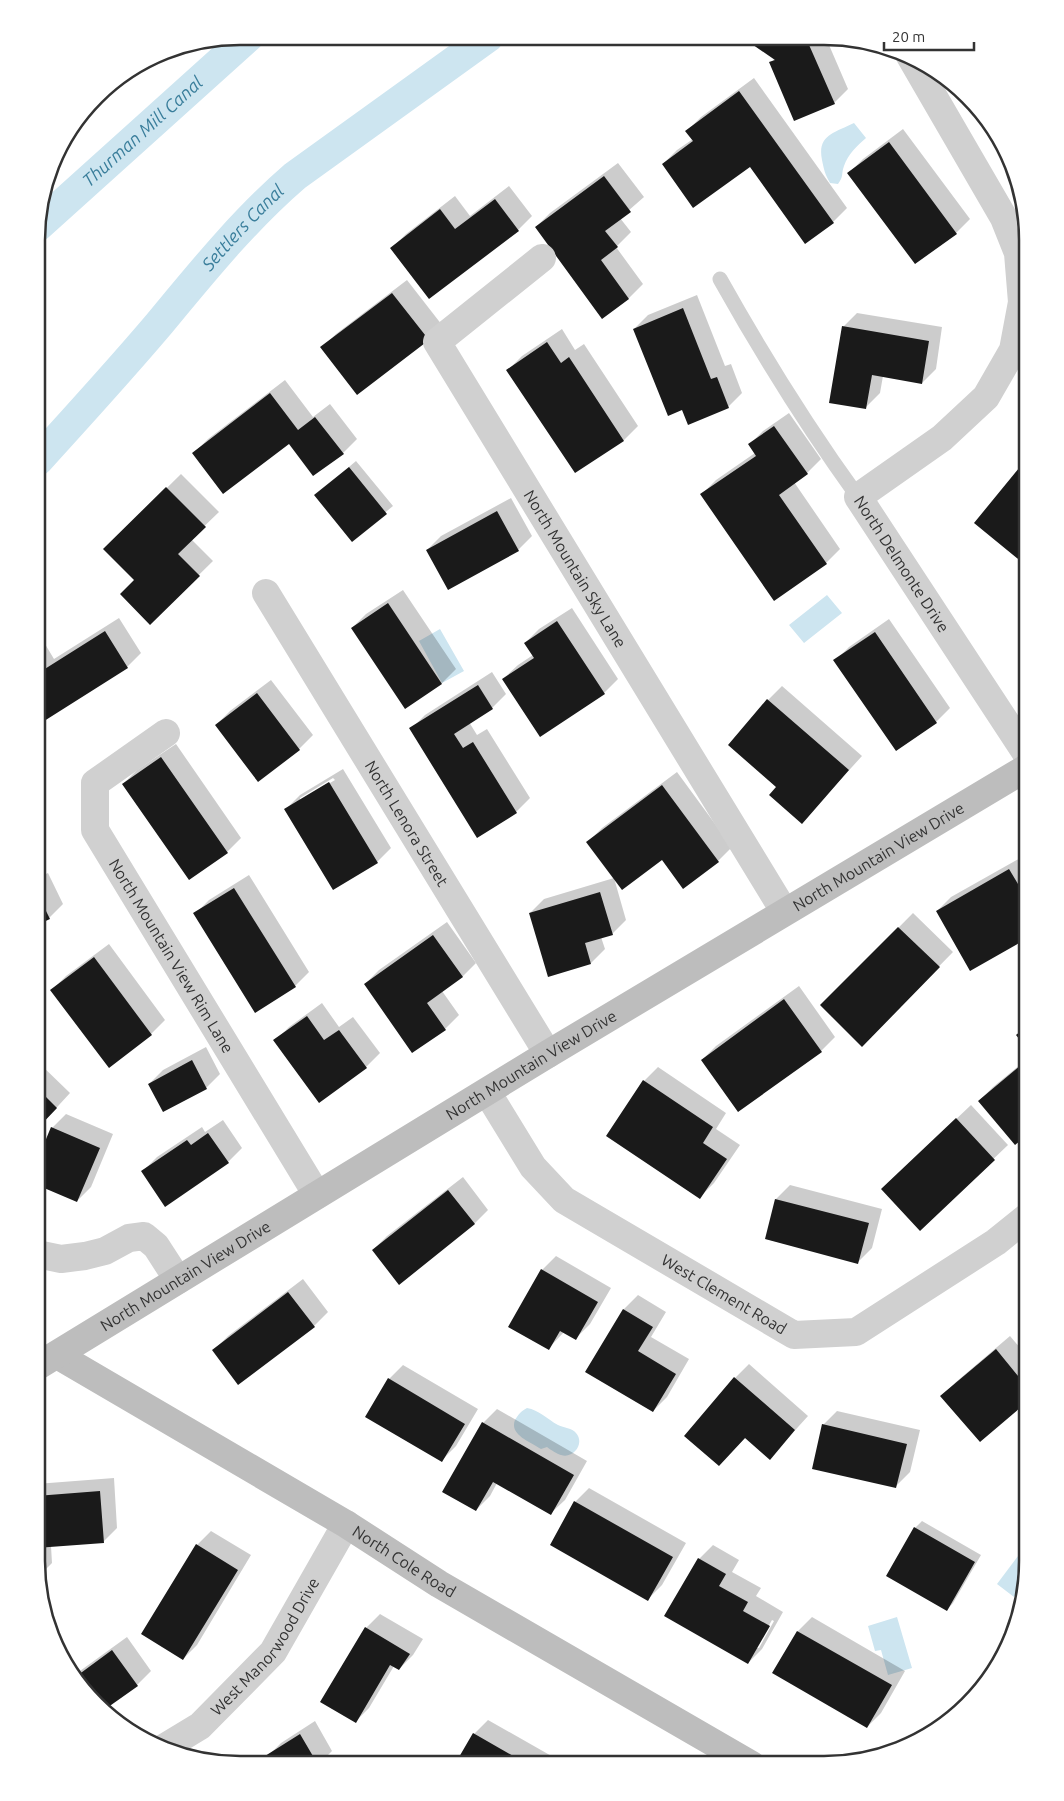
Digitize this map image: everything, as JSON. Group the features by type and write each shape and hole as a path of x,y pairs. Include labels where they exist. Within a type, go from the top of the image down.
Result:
{"street":[{"name":"North Delmonte Drive","path":"917,69 1004,218 1018,252 1019,264"},
{"name":"North Mountain Sky Lane","path":"542,258 437,342 784,911"},
{"name":"North Delmonte Drive","path":"1019,318 1013,350 986,397 942,438 858,497 1019,742"},
{"name":"North Lenora Street","path":"266,593 548,1054"},
{"name":"North Mountain View Rim Lane","path":"166,733 96,783 95,830 317,1195"},
{"name":"North Mountain View Drive","path":"47,1361 784,911 1019,772"},
{"name":"West Clement Road","path":"487,1092 533,1167 564,1200 794,1335 856,1332 996,1242 1019,1223"},
{"path":"45,1256 61,1259 86,1256 105,1251 129,1238 144,1236 156,1246 178,1280"},
{"name":"North Cole Road","path":"47,1361 346,1524 439,1584 738,1756"},
{"name":"West Manorwood Drive","path":"171,1744 200,1726 273,1652 346,1524"}],"lane":[{"path":"720,279 736,309 832,462 858,497"}],"water":[{"path":"854,123 866,138 848,158 838,184 830,183 823,163 822,145 829,136"},
{"path":"827,595 842,613 804,643 789,625"},
{"path":"440,629 464,671 442,683 419,641"},
{"path":"527,1408 558,1425 574,1431 579,1441 577,1449 570,1455 561,1455 547,1447 541,1449 522,1438 515,1430 514,1425 515,1420"},
{"path":"1019,1555 1019,1574 1014,1597 997,1584"},
{"path":"897,1617 912,1668 888,1675 881,1650 875,1651 868,1626"}],"building":[{"path":"753,45 809,45 835,104 794,121 769,62 775,60"},
{"path":"739,91 834,223 805,244 750,167 693,208 662,164 693,141 685,131"},
{"path":"889,142 957,234 915,264 847,173"},
{"path":"604,176 631,212 605,231 618,247 601,260 629,299 602,319 535,227"},
{"path":"495,199 519,231 429,299 390,248 440,209 455,229"},
{"path":"392,293 429,340 357,395 320,347"},
{"path":"683,308 711,379 717,377 729,408 688,425 682,410 668,416 633,329"},
{"path":"842,326 929,341 922,384 872,375 866,409 829,403"},
{"path":"547,342 561,363 569,357 624,441 575,473 506,370"},
{"path":"270,393 298,430 315,417 344,454 313,476 289,444 223,494 192,453"},
{"path":"774,426 808,474 779,495 827,564 774,601 700,494 756,456 748,444"},
{"path":"349,467 387,514 352,542 314,495"},
{"path":"1019,468 1019,560 974,523"},
{"path":"166,487 206,527 178,554 200,576 150,625 120,594 134,580 103,549"},
{"path":"497,511 519,551 448,590 426,550"},
{"path":"388,603 442,684 405,709 351,628"},
{"path":"557,621 605,694 540,737 502,679 534,658 524,643"},
{"path":"105,631 128,668 45,720 45,669"},
{"path":"875,632 937,723 896,751 833,660"},
{"path":"478,685 493,709 454,734 463,748 473,742 517,813 477,838 409,728"},
{"path":"257,693 300,750 258,782 215,725"},
{"path":"767,699 849,770 802,824 769,795 776,787 728,745"},
{"path":"161,757 228,853 189,880 122,784"},
{"path":"329,782 378,863 333,890 284,809"},
{"path":"662,785 719,862 683,889 662,860 622,890 586,842"},
{"path":"1009,869 1019,884 1019,943 970,971 936,911"},
{"path":"234,888 296,987 255,1013 193,913"},
{"path":"600,892 613,935 585,943 591,964 548,977 529,913"},
{"path":"45,909 50,919 45,921"},
{"path":"898,927 940,967 862,1047 820,1005"},
{"path":"433,935 463,977 427,1003 446,1030 412,1053 364,984"},
{"path":"94,957 152,1035 109,1068 50,990"},
{"path":"784,999 822,1052 738,1112 701,1060"},
{"path":"307,1016 324,1040 339,1030 367,1068 319,1103 273,1040"},
{"path":"192,1060 207,1089 163,1112 148,1084"},
{"path":"1019,1067 1019,1142 1015,1145 978,1101"},
{"path":"643,1080 713,1127 703,1143 727,1159 700,1199 606,1136"},
{"path":"45,1096 57,1108 45,1121"},
{"path":"956,1118 995,1160 920,1231 881,1189"},
{"path":"51,1127 100,1148 77,1202 45,1188 45,1142"},
{"path":"208,1133 229,1163 165,1207 141,1171 187,1140 191,1145"},
{"path":"448,1190 475,1224 399,1285 372,1250"},
{"path":"775,1199 869,1223 858,1264 765,1239"},
{"path":"541,1269 598,1302 576,1340 560,1331 549,1350 508,1327"},
{"path":"288,1292 315,1327 238,1385 212,1350"},
{"path":"623,1309 653,1327 638,1351 676,1374 653,1412 585,1372"},
{"path":"996,1349 1019,1377 1019,1409 980,1442 940,1396"},
{"path":"734,1377 795,1430 770,1460 745,1438 719,1466 684,1436"},
{"path":"388,1378 465,1424 442,1462 365,1417"},
{"path":"482,1422 574,1475 551,1515 493,1482 476,1511 442,1492"},
{"path":"822,1424 907,1444 896,1488 812,1469"},
{"path":"100,1491 104,1543 45,1547 45,1495"},
{"path":"574,1501 673,1557 648,1601 550,1545"},
{"path":"914,1527 975,1562 947,1611 886,1576"},
{"path":"196,1544 238,1570 183,1660 141,1634"},
{"path":"698,1558 726,1574 719,1586 748,1602 743,1611 770,1626 748,1664 664,1616"},
{"path":"365,1627 410,1654 399,1670 390,1665 356,1723 320,1702"},
{"path":"797,1631 892,1685 867,1728 772,1673"},
{"path":"112,1650 138,1686 109,1706 93,1690 81,1673"},
{"path":"473,1733 513,1756 460,1756"},
{"path":"300,1734 313,1756 265,1756"}],"waterway":[{"name":"Thurman Mill Canal","path":"46,219 239,45"},
{"name":"Settlers Canal","path":"45,452 224,247 276,193 295,176 477,45"}]}
